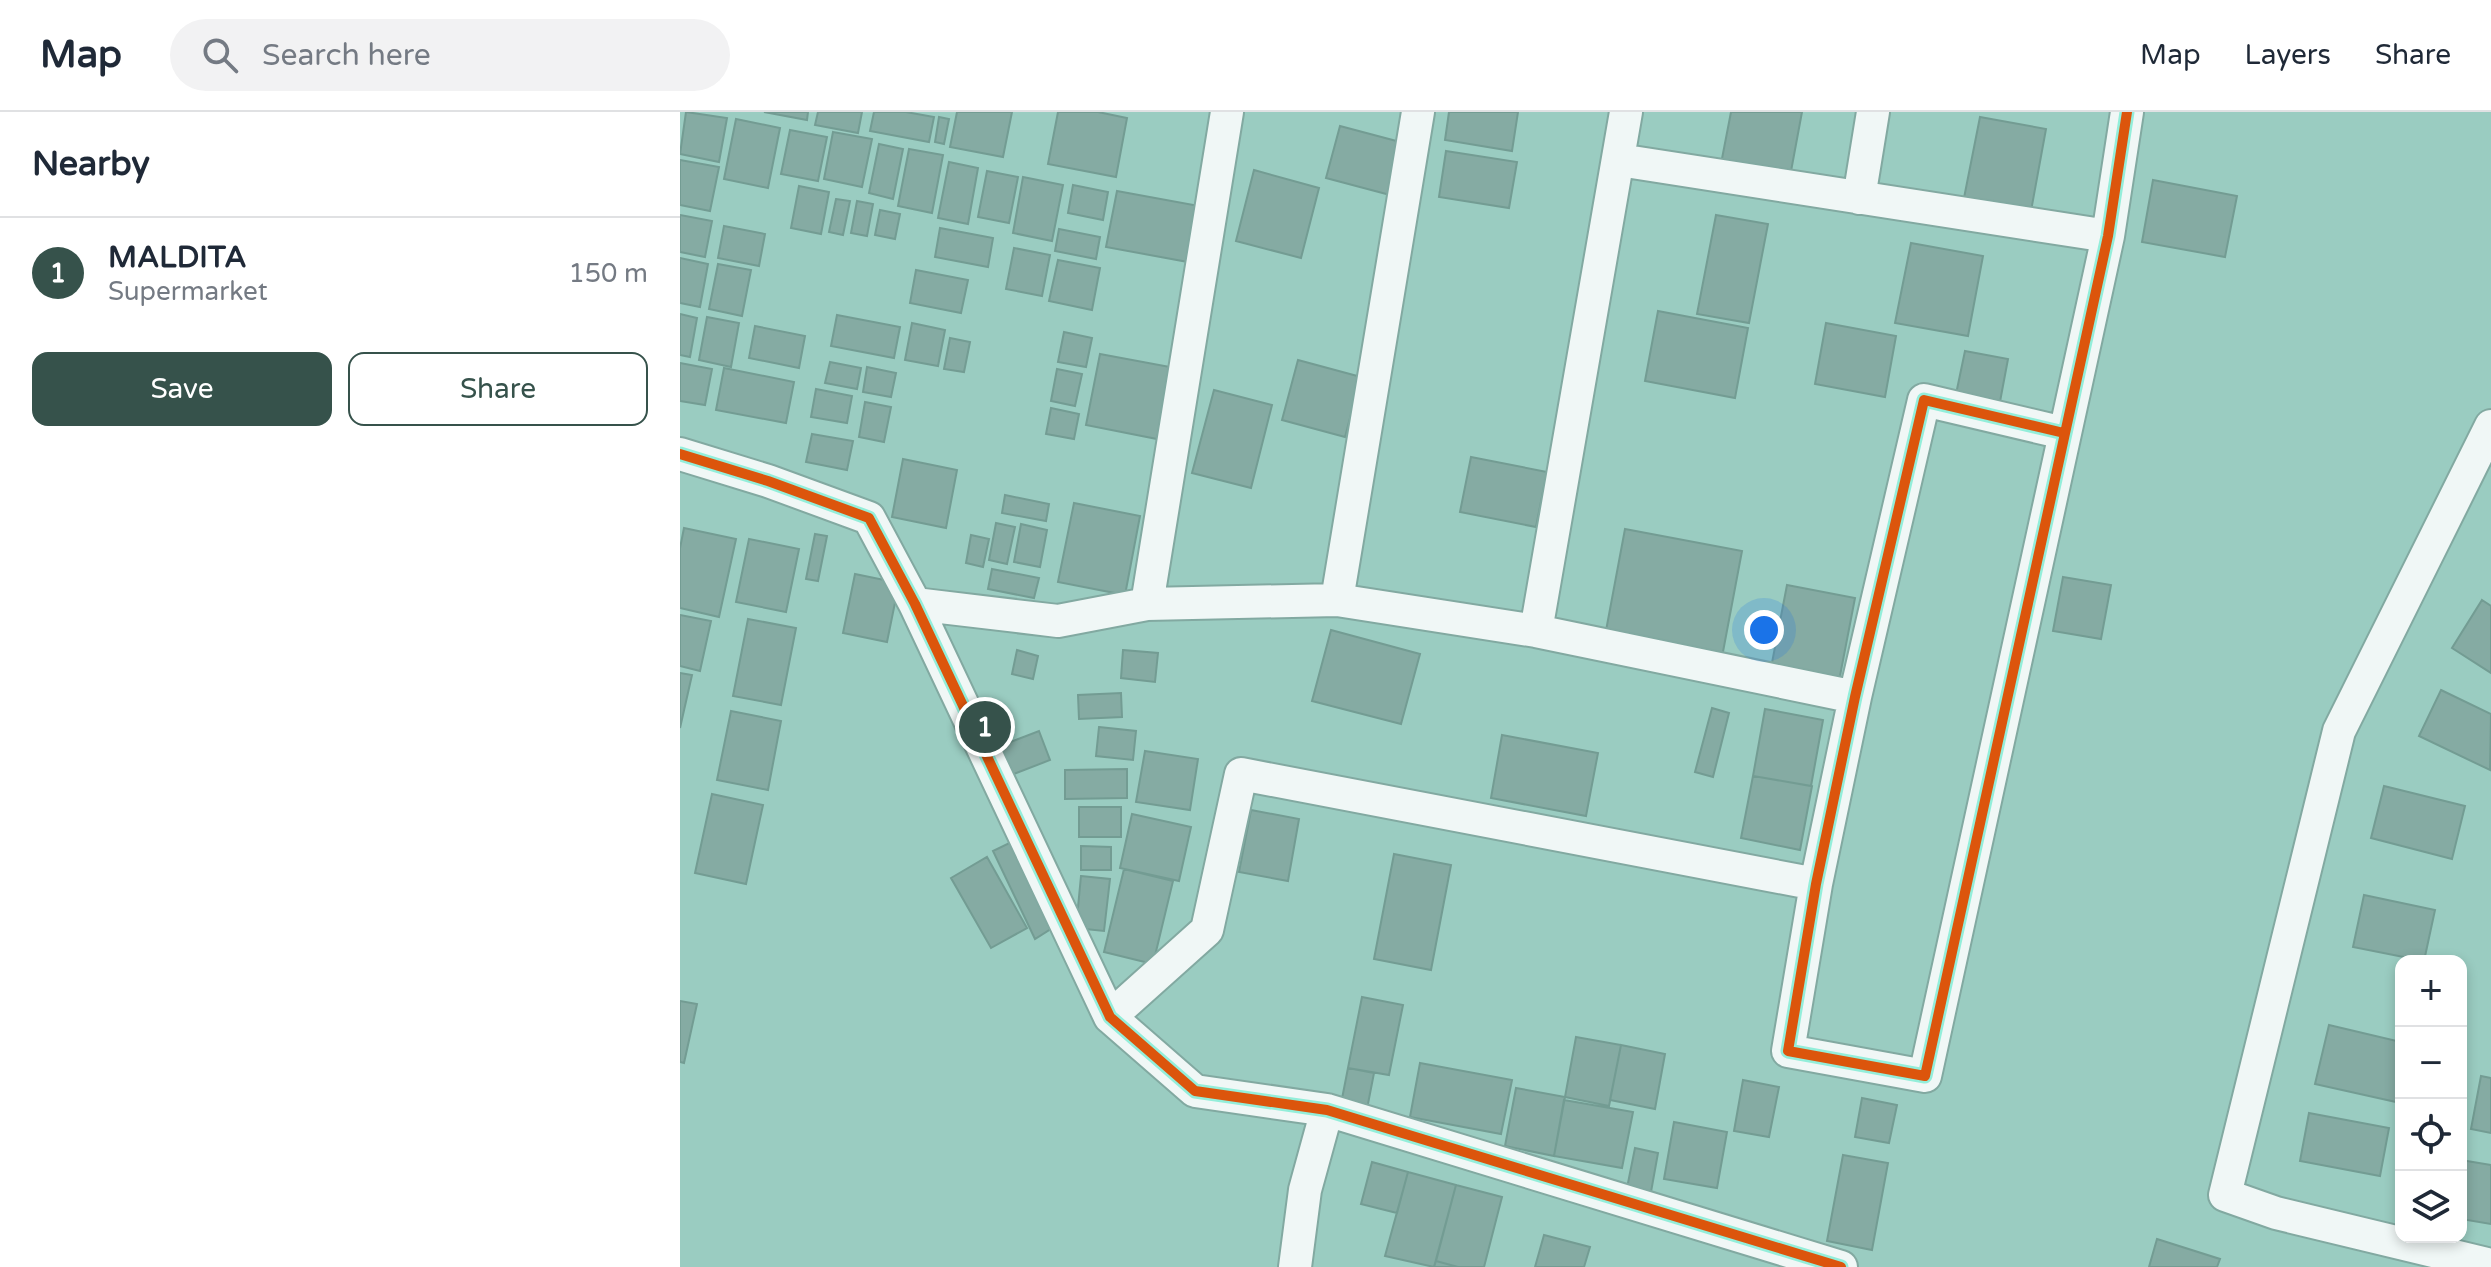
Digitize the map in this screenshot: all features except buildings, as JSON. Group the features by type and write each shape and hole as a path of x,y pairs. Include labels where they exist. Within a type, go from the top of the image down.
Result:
{"street":[{"path":"1147,604 1227,112"},
{"path":"1337,600 1418,112"},
{"path":"1536,631 1626,112"},
{"path":"1859,198 1873,112"},
{"path":"2064,433 1924,400 1855,697 1816,884 1788,1051 1925,1076 2108,236 2127,112"},
{"path":"1619,160 2108,236"},
{"path":"2491,426 2339,731 2225,1195 2276,1213 2491,1265"},
{"path":"680,454 768,481 869,518 915,604 1110,1017 1195,1091 1327,1110 1841,1267"},
{"path":"915,604 1058,621 1147,604 1337,600 1536,631 1855,697"},
{"path":"1110,1017 1207,930 1241,774 1816,884"},
{"path":"1295,1267 1305,1190 1327,1110"}],"cycle path":[{"path":"2064,433 1924,400 1855,697 1816,884 1788,1051 1925,1076 2108,236 2127,112"},
{"path":"680,454 768,481 869,518 915,604 1110,1017 1195,1091 1327,1110 1841,1267"}],"place":[{"name":"MALDITA","path":"985,727"}]}
